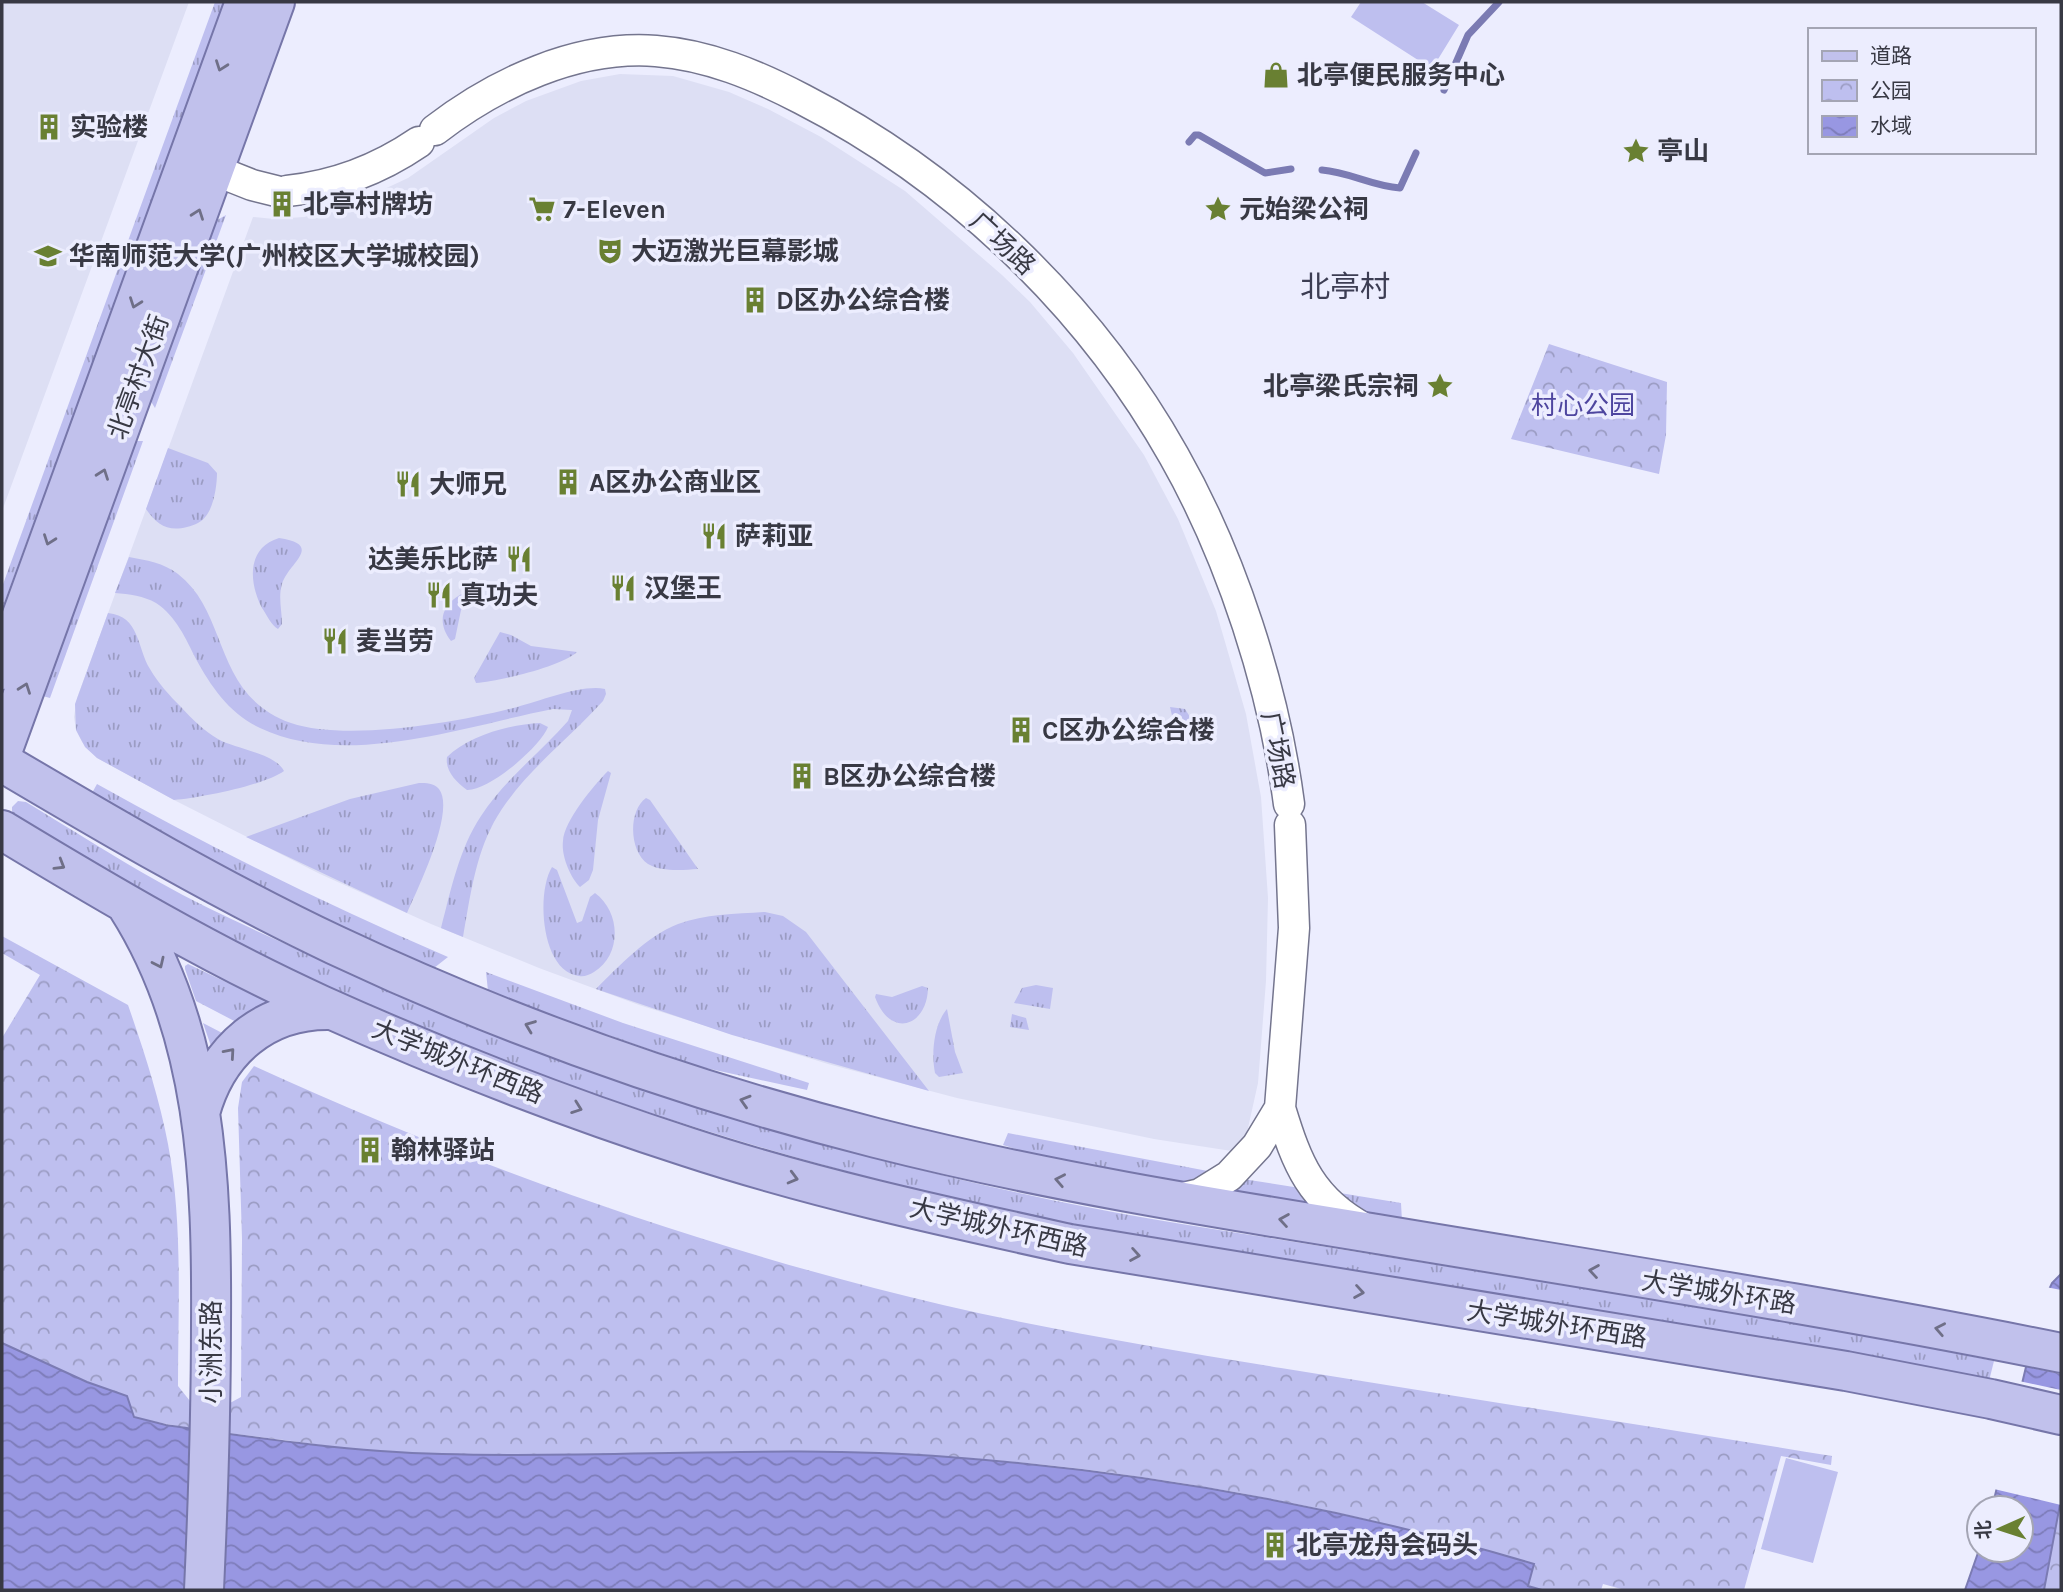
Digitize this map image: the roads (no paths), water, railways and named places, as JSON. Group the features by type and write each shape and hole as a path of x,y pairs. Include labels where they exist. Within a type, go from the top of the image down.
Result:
{"main road":[{"name":"北亭村大街","path":"2,752 201,165 245,2"},
{"name":"北亭村大街","path":"5,658 201,165 275,2"},
{"path":"2,762 221,886 311,933 412,979 581,1046 698,1086 873,1137 1034,1175 1171,1201 1376,1234"},
{"name":"大学城外环西路","path":"2,830 201,946 332,1010 477,1071 688,1147 791,1178 1070,1244 1834,1369 2061,1415"},
{"name":"小洲东路","path":"126,904 165,977 188,1048 207,1161 210,1213 211,1402 204,1590"},
{"name":"小洲东路","path":"200,1114 207,1091 221,1065 231,1051 251,1033 265,1024 292,1014 317,1009 332,1010"},
{"name":"大学城外环路","path":"1376,1234 1902,1322 2061,1353"}],"street":[{"name":"广场路","path":"201,165 252,185 282,191 322,186 357,177 380,166 485,95 564,63 612,52 674,53 731,67 824,110 893,153 958,201 1019,255 1074,315 1140,400 1173,454 1208,526 1248,632 1278,737 1289,814 1294,928 1280,1108 1300,1166 1315,1190 1343,1215 1376,1234"},
{"name":"广场路","path":"1171,1201 1200,1194 1229,1177 1257,1146 1280,1108"}],"water":[{"path":"2061,1274 2061,1499 2044,1590 1965,1590 1974,1564 2035,1564 2035,1494 1995,1494 2040,1309 2052,1283"},
{"path":"2,1343 87,1382 127,1396 134,1417 166,1425 304,1444 407,1453 886,1453 1097,1472 1171,1482 1318,1509 1462,1544 1534,1564 1528,1586 1542,1590 2,1590"}],"waterway":[{"path":"1444,90 1468,35 1499,2"},
{"path":"1189,142 1195,135 1199,135 1265,173 1291,169"},
{"path":"1322,170 1400,188 1416,153"}],"place":[{"name":"北亭便民服务中心","path":"1276,75"},
{"name":"实验楼","path":"49,127"},
{"name":"亭山","path":"1636,151"},
{"name":"北亭村牌坊","path":"282,204"},
{"name":"7-Eleven","path":"542,209"},
{"name":"元始梁公祠","path":"1218,209"},
{"name":"大迈激光巨幕影城","path":"610,251"},
{"name":"华南师范大学(广州校区大学城校园)","path":"48,256"},
{"name":"D区办公综合楼","path":"755,300"},
{"name":"北亭梁氏宗祠","path":"1440,386"},
{"name":"A区办公商业区","path":"568,482"},
{"name":"大师兄","path":"408,484"},
{"name":"萨莉亚","path":"714,536"},
{"name":"达美乐比萨","path":"519,559"},
{"name":"汉堡王","path":"623,588"},
{"name":"真功夫","path":"439,595"},
{"name":"麦当劳","path":"335,641"},
{"name":"C区办公综合楼","path":"1021,730"},
{"name":"B区办公综合楼","path":"802,776"},
{"name":"翰林驿站","path":"370,1150"},
{"name":"北亭龙舟会码头","path":"1275,1545"}],"district":[{"name":"北亭村","path":"1345,287"}],"park label":[{"name":"村心公园","path":"1583,405"}]}
